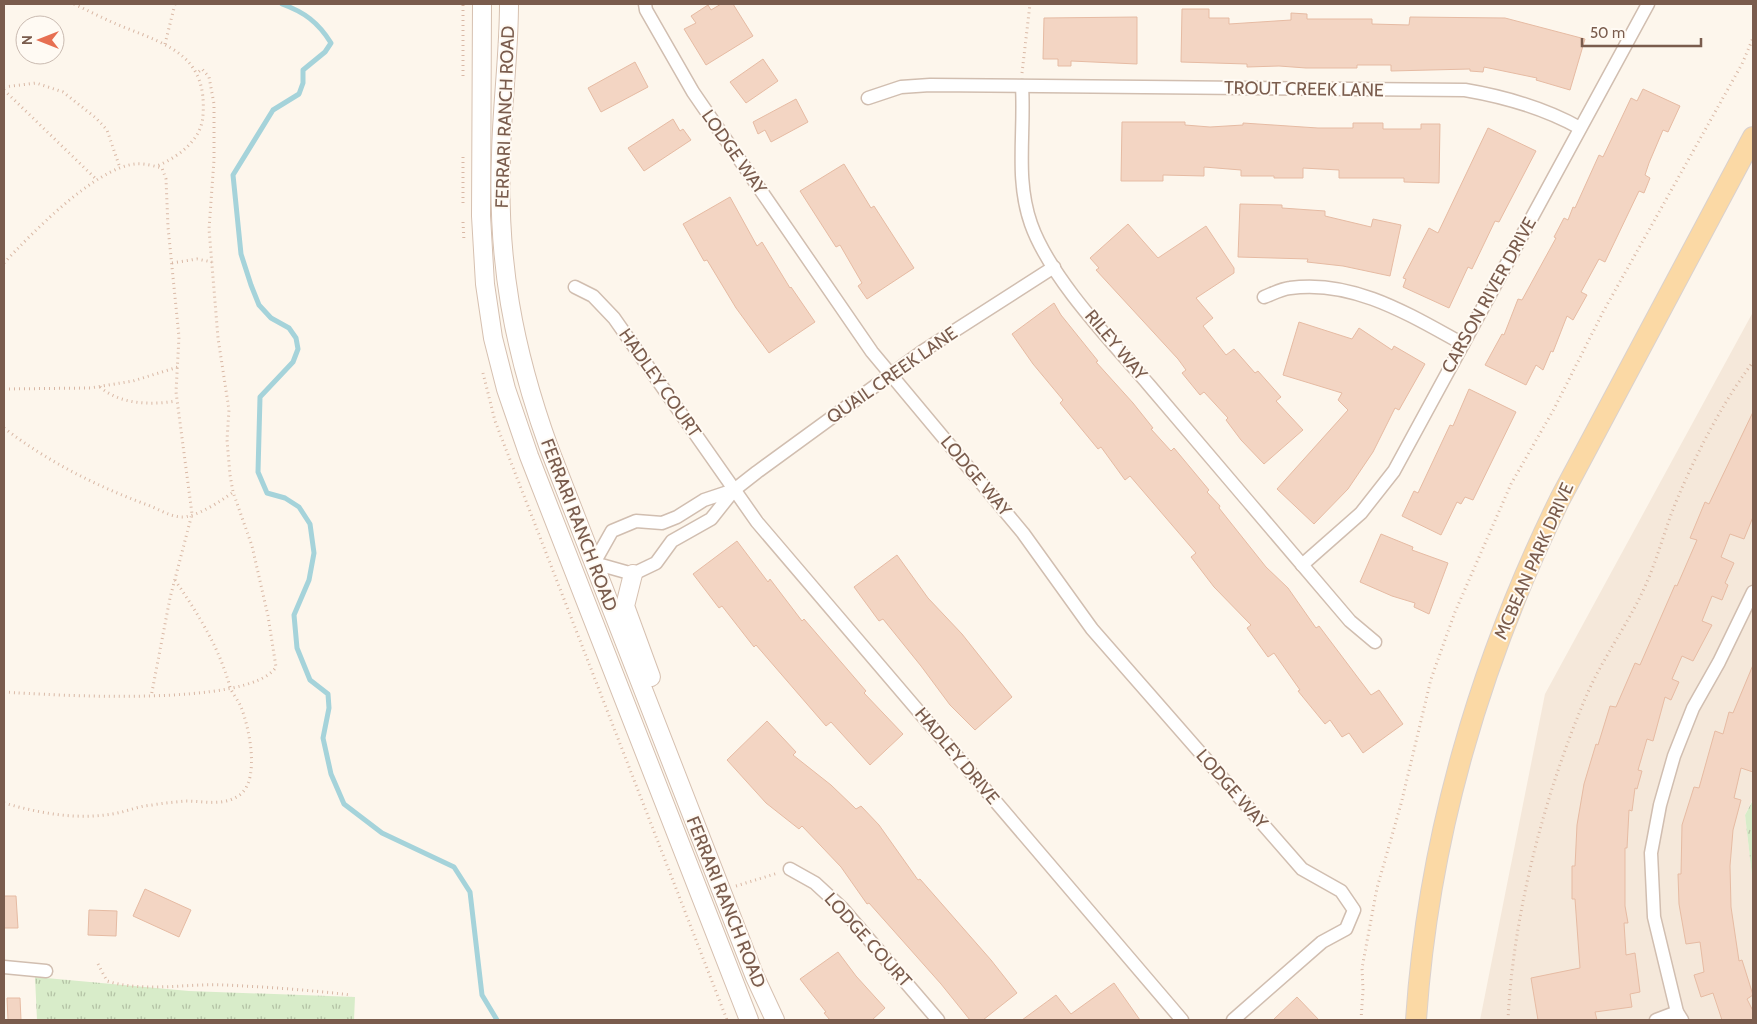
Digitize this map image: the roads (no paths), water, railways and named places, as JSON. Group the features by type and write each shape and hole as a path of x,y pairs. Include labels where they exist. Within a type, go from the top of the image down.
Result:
{"main road":[{"name":"FERRARI RANCH ROAD","path":"482,4 481,216 485,284 493,338 517,423 750,1020"},
{"name":"FERRARI RANCH ROAD","path":"509,4 500,156 506,284 514,333 526,382 754,977 775,1020"},
{"name":"MCBEAN PARK DRIVE","path":"1416,1020 1425,931 1444,821 1492,657 1539,541 1560,499 1753,137"},
{"path":"574,572 594,563"},
{"path":"632,574 625,606 658,696 681,789"}],"street":[{"name":"LODGE WAY","path":"645,4 646,10 693,92 872,352 1023,533 1092,629 1302,869 1340,891 1354,910 1346,929 1322,942 1234,1020"},
{"name":"CARSON RIVER DRIVE","path":"1302,565 1361,513 1394,471 1648,4"},
{"name":"TROUT CREEK LANE","path":"868,98 900,87 930,85 1466,90 1505,97 1561,118 1580,128"},
{"name":"RILEY WAY","path":"1022,86 1024,113 1021,183 1031,224 1054,267 1099,326 1302,565 1350,621 1374,642"},
{"name":"QUAIL CREEK LANE","path":"734,490 923,351 1054,267"},
{"name":"HADLEY COURT","path":"575,286 593,296 614,318 734,490"},
{"path":"1264,297 1289,288 1319,287 1360,294 1391,304 1463,344"},
{"path":"734,490 711,519 672,542 656,563 632,574 594,563 612,530 636,521 662,523 677,517 704,500 734,490"},
{"name":"HADLEY DRIVE","path":"734,490 757,522 1182,1020"},
{"path":"662,523 672,542"},
{"path":"1656,1020 1680,1016 1654,917 1651,853 1660,805 1674,756 1690,716 1746,611 1753,592"},
{"name":"LODGE COURT","path":"790,869 815,883 842,908 938,1020"},
{"path":"4,967 46,971"}],"waterway":[{"path":"282,4 310,19 321,29 331,43 325,52 303,70 303,83 299,94 273,110 233,175 241,254 251,285 259,305 271,318 289,328 296,338 298,349 293,362 260,397 258,472 267,493 285,498 299,507 310,524 314,553 309,580 294,615 297,648 310,680 328,694 329,708 323,738 331,774 344,804 382,833 454,867 470,892 482,995 497,1020"}]}
